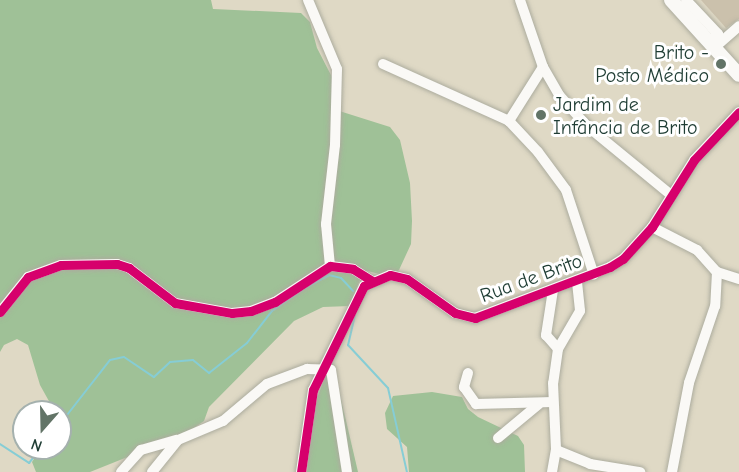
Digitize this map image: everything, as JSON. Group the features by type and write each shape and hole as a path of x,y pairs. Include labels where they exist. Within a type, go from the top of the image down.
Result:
{"main road":[{"path":"671,0 739,75"}],"street":[{"path":"308,0 337,69 335,145 326,224 330,266"},
{"path":"520,0 543,67 560,96 587,126 671,195"},
{"path":"686,0 718,34 712,45"},
{"path":"712,45 739,26"},
{"path":"383,64 509,121 538,152 566,190 594,275"},
{"path":"509,121 543,67"},
{"name":"Rua de Brito","path":"372,281 390,275 407,279 467,318 594,275 623,259 652,226 694,160 739,112"},
{"path":"652,226 697,250 717,272 739,279"},
{"path":"0,312 28,277 61,265 117,264 175,303 232,313 251,312 275,302 330,266 353,268 372,281 364,286 321,369 308,410 301,472"},
{"path":"672,472 689,383 715,306 717,272"},
{"path":"552,472 556,450 553,402 558,349 580,311 577,282"},
{"path":"553,290 546,335 558,349"},
{"path":"121,472 141,450 178,440 223,421 267,384 307,369 321,369 331,370 346,472"},
{"path":"468,373 464,387 476,404 532,400 539,404"},
{"path":"498,438 539,404 553,402"},
{"path":"152,472 178,440"},
{"path":"556,450 590,464 640,472"}],"green space":[{"path":"0,0 211,0 213,9 301,13 310,22 317,48 332,77 333,109 390,127 400,140 410,183 412,221 411,244 399,270 392,277 367,271 361,277 350,306 323,307 294,321 209,407 204,421 185,434 90,472 36,472 33,460 72,460 72,400 48,400 40,385 28,345 17,339 4,345 0,352"},
{"path":"331,374 340,395 358,472 307,472 314,406 325,377"},
{"path":"432,392 462,397 468,409 478,417 518,436 524,445 525,472 409,472 407,447 387,429 385,413 393,396"}],"building":[{"path":"701,0 739,0 739,19 726,28"}],"waterway":[{"path":"72,409 110,360 124,357 154,377 170,362 193,360 209,373 247,343 272,311 305,288 329,275 341,278 353,291"},
{"path":"355,315 348,345 388,388 407,472"},
{"path":"0,444 12,452"},
{"path":"24,460 29,463 31,460"}],"cycle path":[{"path":"301,472 313,390 364,286 390,275 407,279 455,313 475,318 610,267 623,259 652,227 694,160 739,112"},
{"path":"0,312 28,277 61,265 117,264 129,268 175,303 232,313 251,311 275,302 330,266 353,269 372,281"}],"place":[{"name":"Brito - Posto Médico","path":"721,64"},
{"name":"Jardim de Infância de Brito","path":"541,115"}]}
